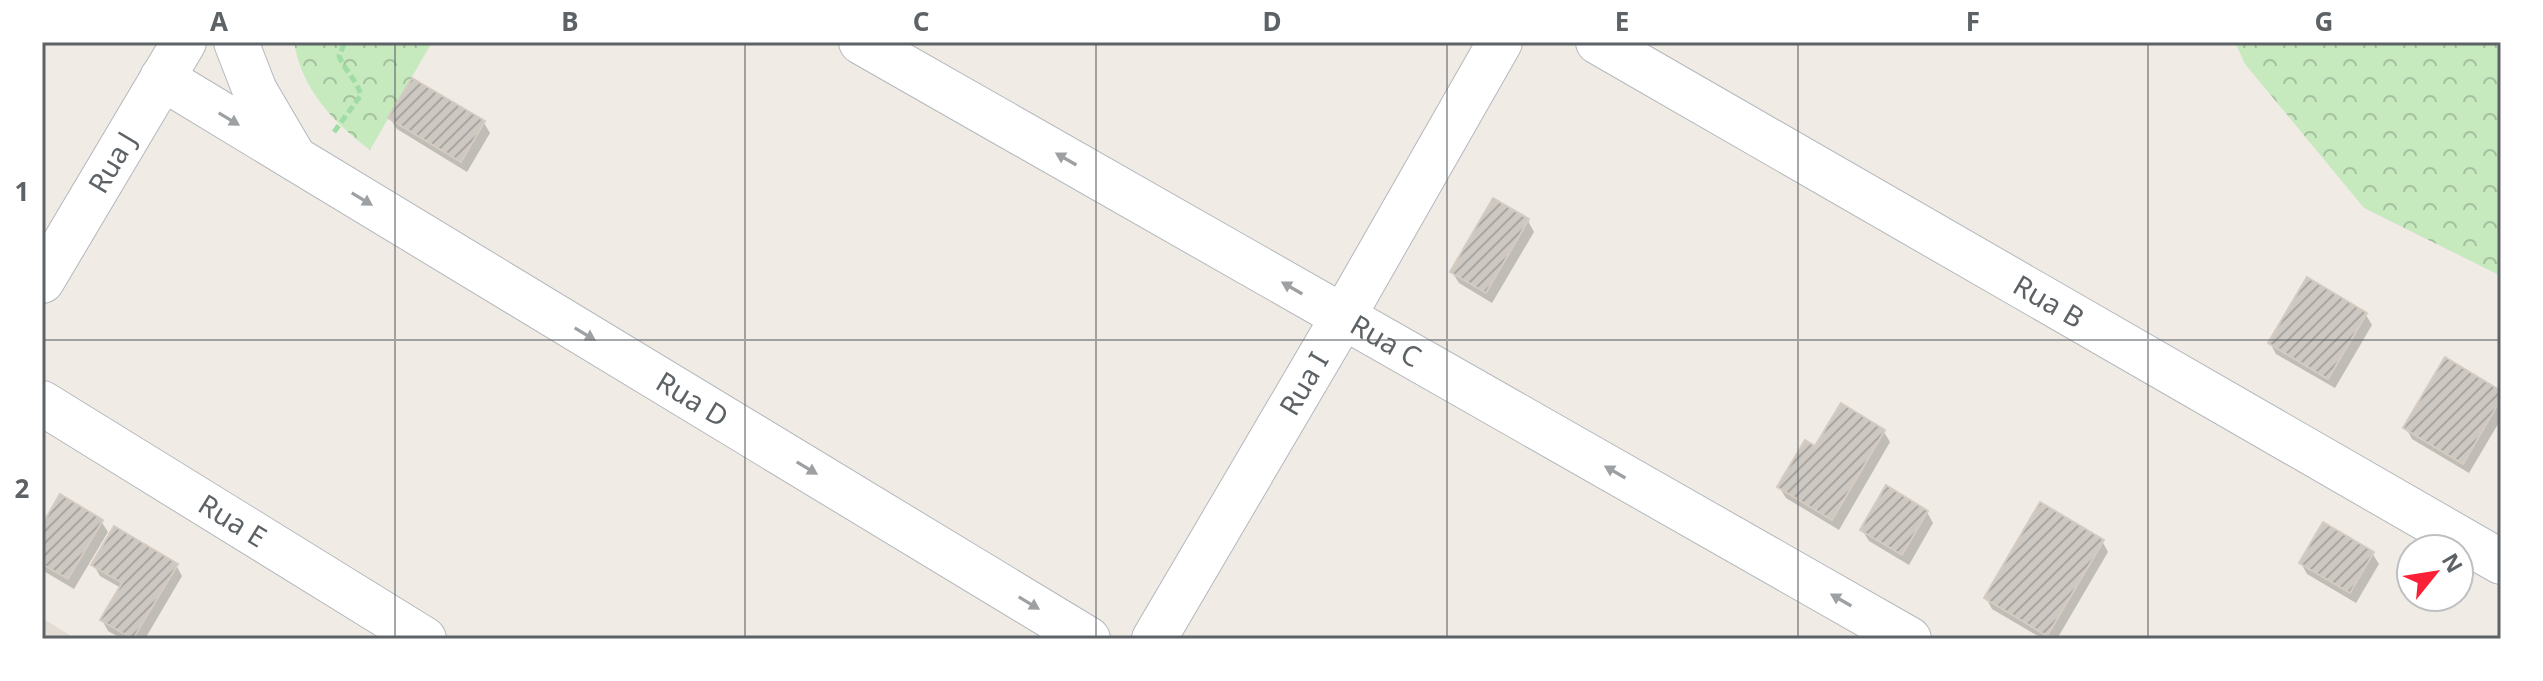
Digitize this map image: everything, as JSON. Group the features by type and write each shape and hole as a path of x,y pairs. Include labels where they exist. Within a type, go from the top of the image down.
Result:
{"street":[{"name":"Rua D","path":"236,42 255,91 295,159"},
{"name":"Rua C","path":"861,42 1909,639"},
{"name":"Rua I","path":"1154,639 1500,42"},
{"name":"Rua B","path":"1598,42 2501,562"},
{"name":"Rua D","path":"173,60 295,159 1088,639"},
{"name":"Rua J","path":"42,281 173,60"},
{"name":"Rua E","path":"42,403 424,639"}],"path":[{"path":"334,132 361,95 355,78 345,70 339,56 345,42"}],"shaded area":[{"path":"42,618 76,639 42,639"}],"green space":[{"path":"294,42 432,42 370,150 321,104 304,75"},
{"path":"2235,42 2501,42 2501,276 2364,208 2245,64"}],"building":[{"path":"412,78 485,121 461,162 388,118"},
{"path":"1493,198 1529,219 1486,293 1450,272"},
{"path":"2307,277 2367,313 2328,379 2268,343"},
{"path":"2445,357 2501,391 2501,399 2463,464 2403,428"},
{"path":"1841,403 1885,430 1832,520 1777,487 1805,440 1815,446"},
{"path":"1886,485 1928,511 1902,555 1860,530"},
{"path":"60,494 103,520 68,579 42,564 42,525"},
{"path":"2040,502 2104,540 2047,636 1984,598"},
{"path":"2323,522 2374,552 2350,593 2299,563"},
{"path":"114,526 178,564 133,639 100,620 122,583 91,565"}]}
